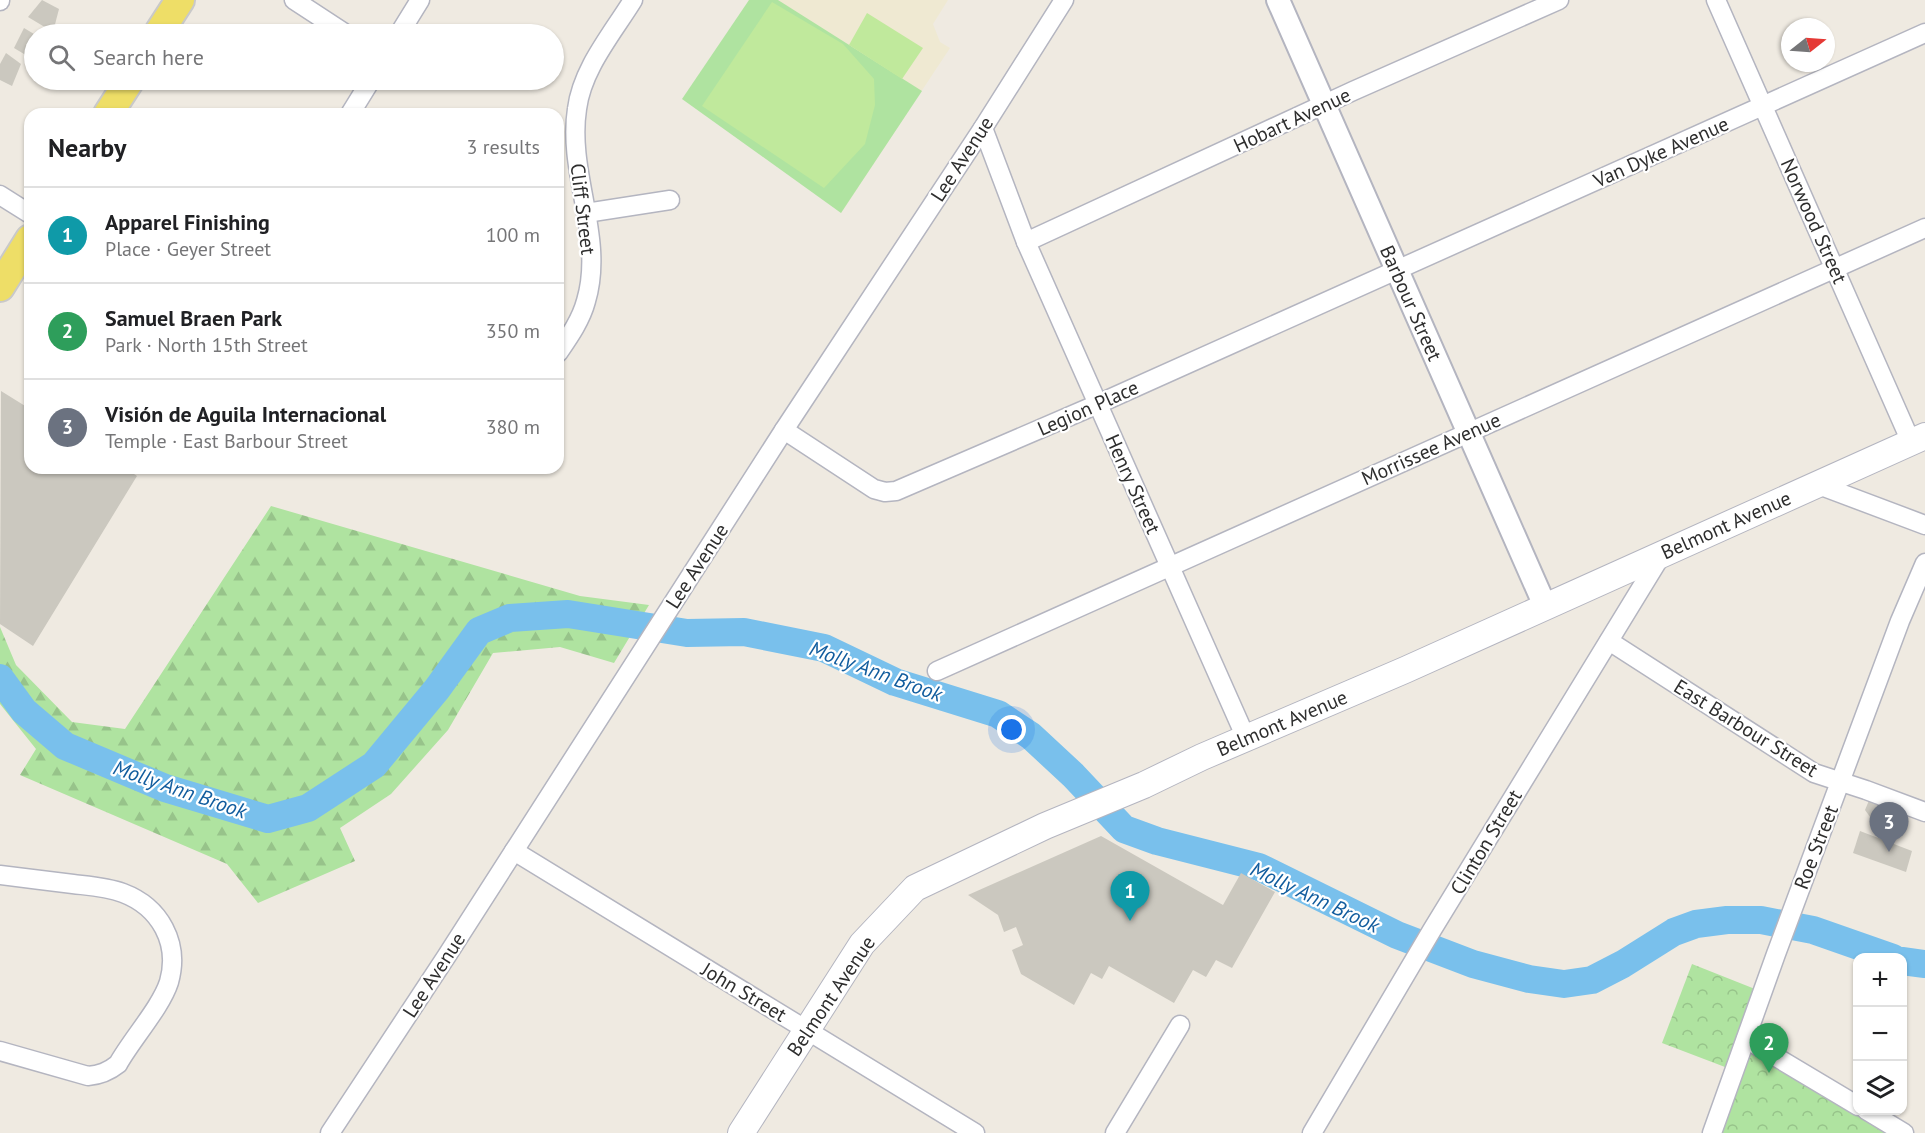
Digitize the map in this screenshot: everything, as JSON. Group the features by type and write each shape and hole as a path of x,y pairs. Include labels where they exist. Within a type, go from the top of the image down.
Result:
{"main road":[{"path":"164,24 180,0"},
{"path":"112,108 124,90"},
{"path":"0,287 24,249"},
{"name":"Belmont Avenue","path":"741,1133 842,972 862,944 915,888 1045,826 1405,670 1918,439"}],"street":[{"path":"294,0 331,24"},
{"path":"405,24 420,0"},
{"name":"Cliff Street","path":"564,343 587,300 591,250 575,145 577,107 586,75 633,0"},
{"name":"Lee Avenue","path":"330,1133 784,430 984,128 1064,0"},
{"name":"Barbour Street","path":"1278,0 1545,606"},
{"name":"Hobart Avenue","path":"1026,242 1559,0"},
{"name":"Norwood Street","path":"1716,0 1834,268 1918,439"},
{"name":"Van Dyke Avenue","path":"1397,269 1925,33"},
{"path":"354,108 365,90"},
{"name":"Henry Street","path":"984,128 1026,242 1246,738"},
{"path":"0,195 24,210"},
{"path":"586,213 670,200"},
{"name":"Morrissee Avenue","path":"937,672 1925,228"},
{"name":"Legion Place","path":"784,430 874,489 885,492 896,491 1098,404 1397,269"},
{"path":"1816,484 1925,525"},
{"name":"Clinton Street","path":"1312,1133 1432,930 1664,553"},
{"name":"Roe Street","path":"1712,1133 1900,621 1925,563"},
{"name":"East Barbour Street","path":"1609,641 1814,773 1925,812"},
{"name":"John Street","path":"514,851 975,1133"},
{"path":"0,875 104,888 124,893 141,902 162,922 170,938 173,954 169,983 164,994 118,1064 110,1071 88,1076 0,1051"},
{"path":"1115,1133 1180,1025"},
{"path":"1746,1039 1853,1104"},
{"path":"1874,1115 1904,1133"}],"shaded area":[{"path":"749,0 948,0 933,24 940,42 950,48 841,213"}],"green space":[{"path":"749,0 778,0 922,91 841,213 682,99"},
{"path":"772,2 843,44 874,79 875,105 865,144 824,188 702,106"},
{"path":"867,13 923,48 902,79 849,45"},
{"path":"271,506 580,596 649,605 614,663 560,647 493,653 448,730 391,794 340,828 355,861 258,903 227,864 20,775 36,749 0,704 0,627 16,665 72,722 125,729"},
{"path":"1692,964 1755,989 1725,1067 1662,1043"},
{"path":"1747,1040 1853,1103 1853,1115 1874,1115 1904,1133 1712,1133"}],"building":[{"path":"42,0 59,9 55,24 40,24 28,17"},
{"path":"24,28 24,54 14,48"},
{"path":"6,53 21,64 12,86 0,80 0,64"},
{"path":"1,391 24,405 24,474 134,474 137,476 33,646 0,624"},
{"path":"1870,798 1900,808 1902,815 1899,830 1873,821 1865,810"},
{"path":"1860,831 1912,851 1906,872 1853,853"},
{"path":"1101,836 1223,905 1241,873 1275,892 1232,968 1216,960 1206,977 1193,970 1174,1003 1109,966 1102,979 1091,973 1074,1005 1021,974 1012,950 1023,945 1016,927 1004,932 998,915 968,895"}],"waterway":[{"name":"Molly Ann Brook","path":"0,678 24,711 65,746 165,788 268,819 308,808 374,765 437,689 479,631 510,618 568,614 687,633 744,632 824,648 895,682 998,714 1031,736 1073,775 1124,829 1157,841 1259,867 1397,935 1473,964 1529,979 1564,984 1592,980 1623,964 1674,932 1696,924 1727,920 1761,920 1813,930 1879,953"},
{"name":"Molly Ann Brook","path":"1907,962 1925,964"}],"place":[{"name":"Visión de Aguila Internacional","path":"1889,852"},
{"name":"Apparel Finishing","path":"1130,921"},
{"name":"Samuel Braen Park","path":"1769,1073"}]}
